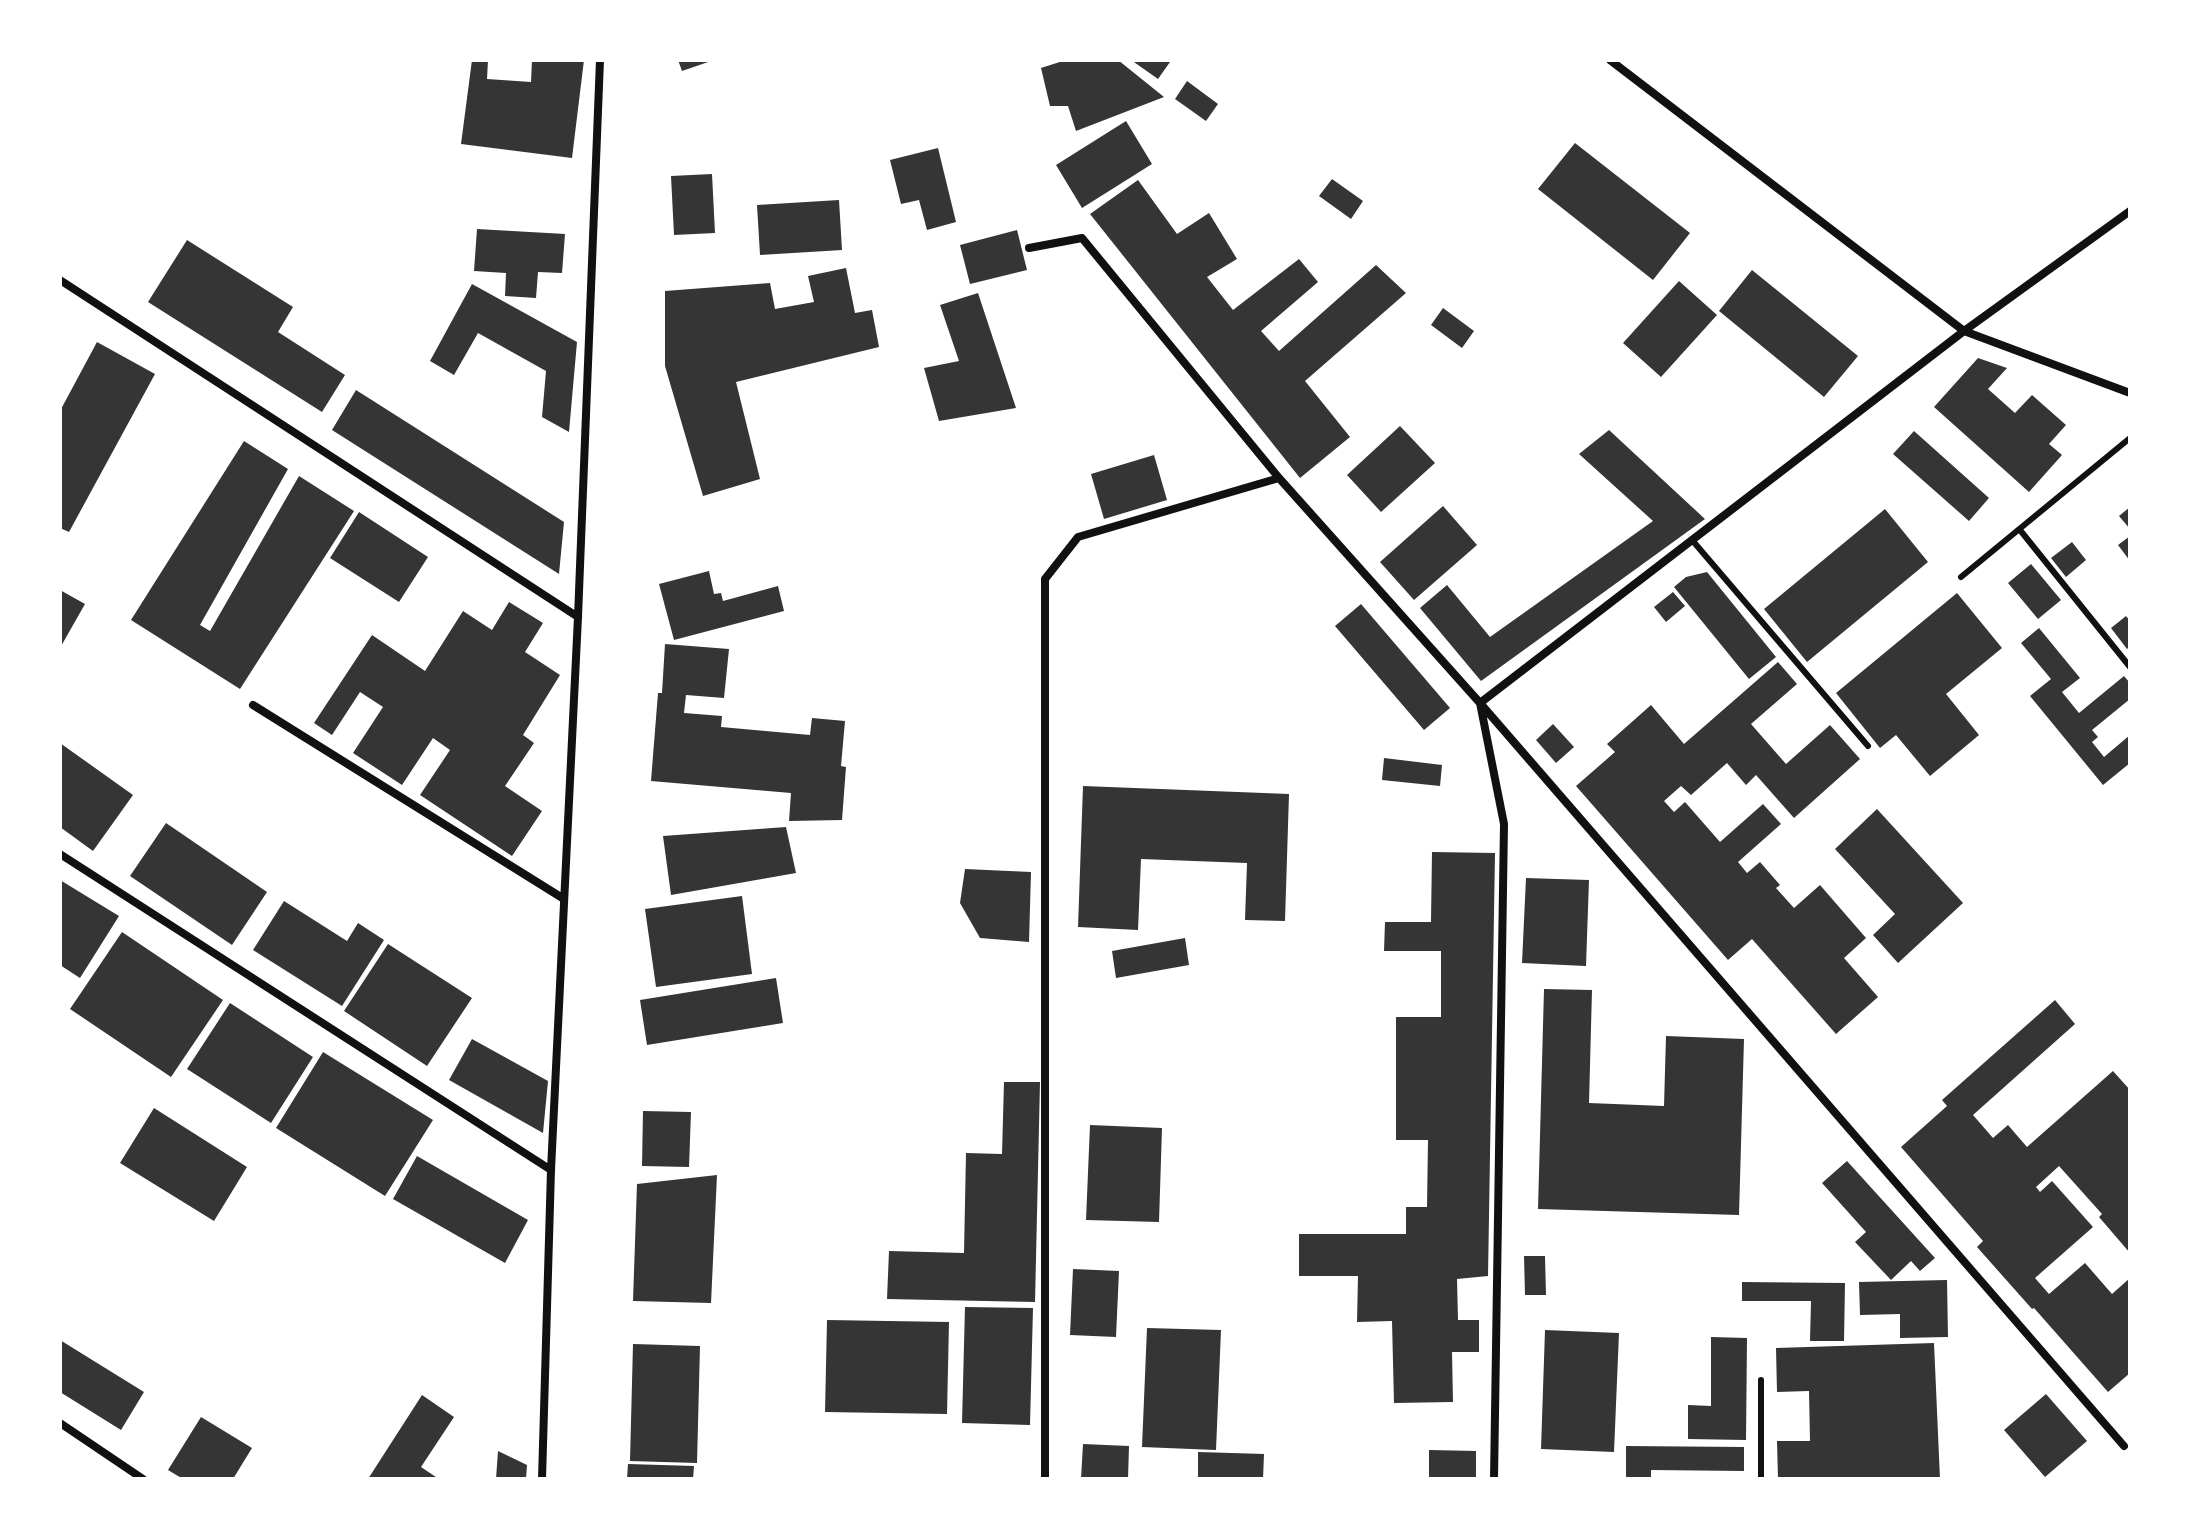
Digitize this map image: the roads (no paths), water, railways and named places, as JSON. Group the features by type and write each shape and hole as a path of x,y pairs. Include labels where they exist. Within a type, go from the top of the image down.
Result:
{"street":[{"path":"542,1479 551,1170 578,617 600,60"},
{"path":"1610,60 1964,331 2130,393"},
{"path":"1480,703 1964,331 2130,211"},
{"path":"1029,248 1082,238 1279,478 1480,703 2124,1446"},
{"path":"60,280 578,617"},
{"path":"1045,1479 1045,579 1078,537 1279,478"},
{"path":"1480,703 1504,824 1494,1479"},
{"path":"253,705 564,899"},
{"path":"60,854 551,1170"},
{"path":"60,1423 143,1479"}],"lane":[{"path":"1961,577 2130,438"},
{"path":"2020,530 2130,667"},
{"path":"1692,540 1868,746"},
{"path":"1761,1380 1761,1479"}]}
